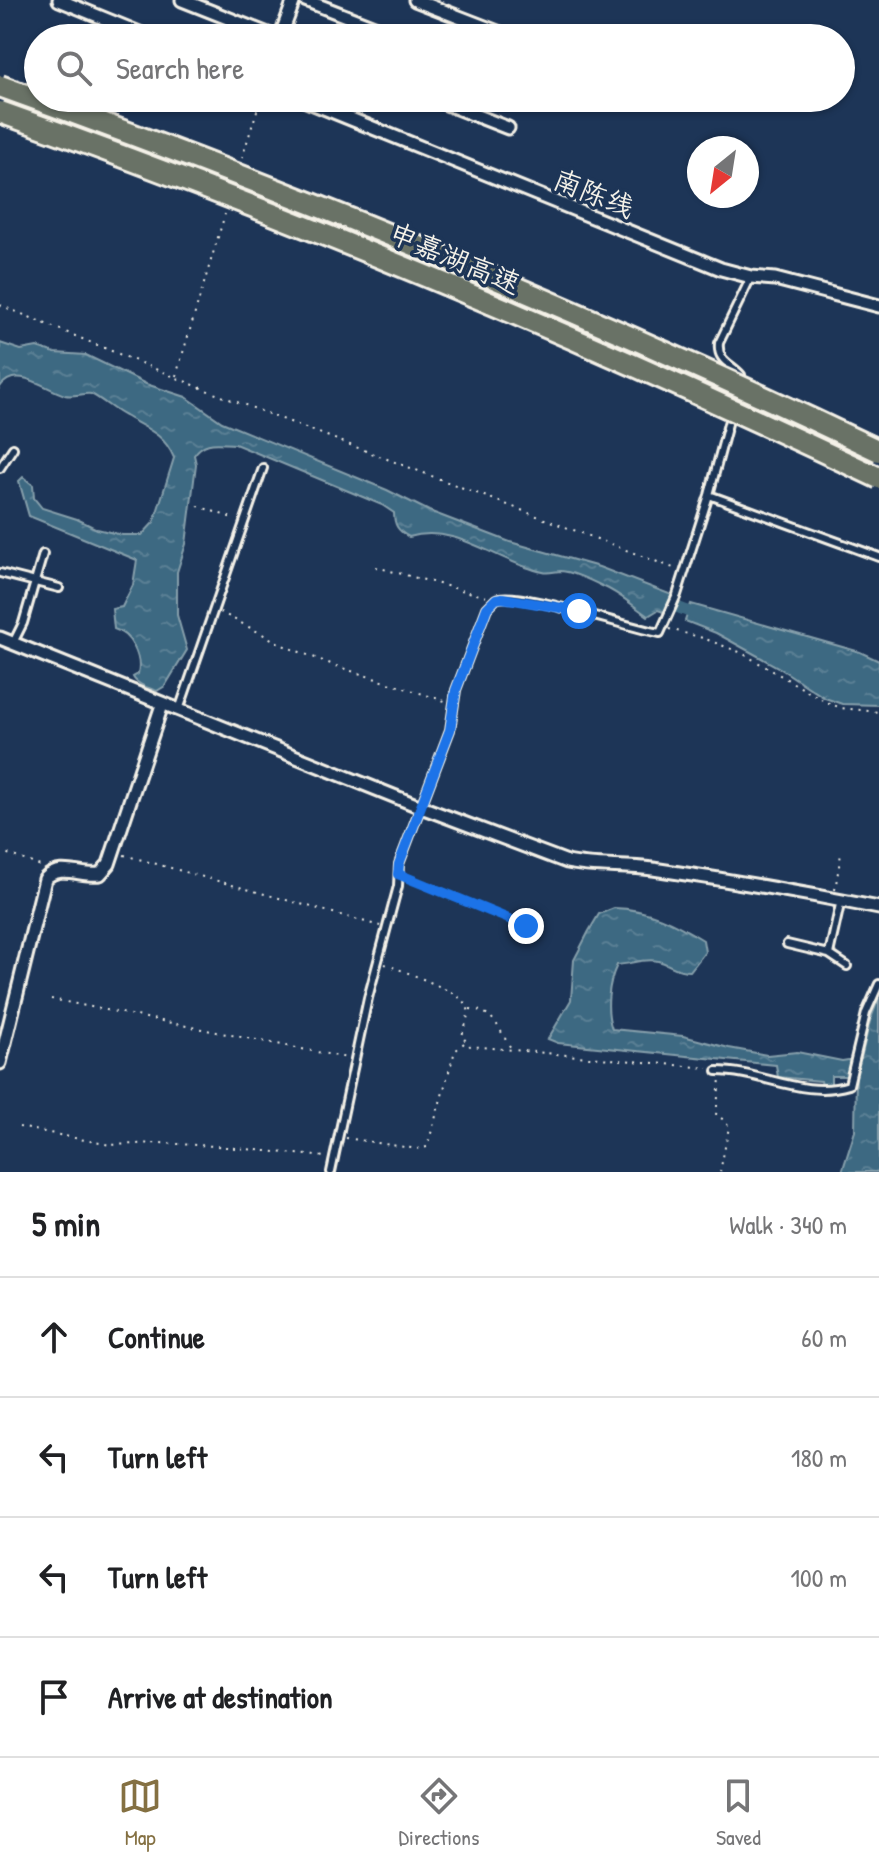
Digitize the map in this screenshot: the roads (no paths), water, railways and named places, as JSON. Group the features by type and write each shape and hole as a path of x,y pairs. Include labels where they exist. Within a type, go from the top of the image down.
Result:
{"highway":[{"name":"申嘉湖高速","path":"0,86 24,95"},
{"name":"申嘉湖高速","path":"0,112 182,177 393,261 661,377 879,478"},
{"name":"申嘉湖高速","path":"72,112 192,155 388,233 631,336 879,451"}],"street":[{"path":"59,0 118,24"},
{"path":"182,0 243,24"},
{"path":"285,24 294,0"},
{"path":"305,0 366,24"},
{"path":"415,0 477,24"},
{"name":"南陈线","path":"333,112 721,269 751,277 775,279 879,306"},
{"path":"467,112 508,128"},
{"path":"0,638 421,807 583,866 650,869 879,908"},
{"path":"0,1063 40,891 51,873 61,870 100,874 109,864 162,705"}],"lane":[{"path":"331,1172 377,960 395,898 399,864 450,730 453,704 483,618 496,599 534,602 602,616 660,633 664,628 709,495 741,375 721,359 719,343 751,277"},
{"path":"0,468 13,448"},
{"path":"179,711 263,468"},
{"path":"709,495 879,557"},
{"path":"13,643 23,623 43,554"},
{"path":"0,573 59,588"},
{"path":"829,954 837,900"},
{"path":"787,944 829,954 847,966"},
{"path":"717,1071 729,1071 783,1086 835,1089 849,1085 866,1013 879,984"}],"water":[{"path":"0,343 21,350 37,347 55,353 86,355 146,384 186,397 222,422 387,490 429,511 510,542 599,567 672,595 666,613 658,610 648,616 614,592 582,577 561,571 545,573 461,540 427,534 409,537 397,527 394,513 382,505 235,444 212,444 194,455 196,464 186,544 177,572 177,615 187,650 165,686 157,691 147,687 133,677 138,674 137,654 130,641 114,629 112,609 122,607 133,585 137,560 29,516 19,481 23,477 33,485 34,498 42,508 97,529 122,535 142,535 154,522 174,458 165,443 153,432 91,394 65,395 22,378 7,380 0,387"},
{"path":"691,604 860,652 879,661 879,705 842,704 825,698 778,667 716,633 685,621"},
{"path":"614,908 638,911 671,922 703,940 705,952 690,971 653,960 617,965 608,997 612,1029 683,1036 767,1055 797,1052 842,1061 861,1058 879,998 879,1172 842,1172 855,1131 856,1076 831,1076 831,1086 822,1085 821,1081 778,1077 776,1065 558,1043 548,1039 571,1000 574,960 599,914"}],"waterway":[{"path":"664,602 700,616"}]}
